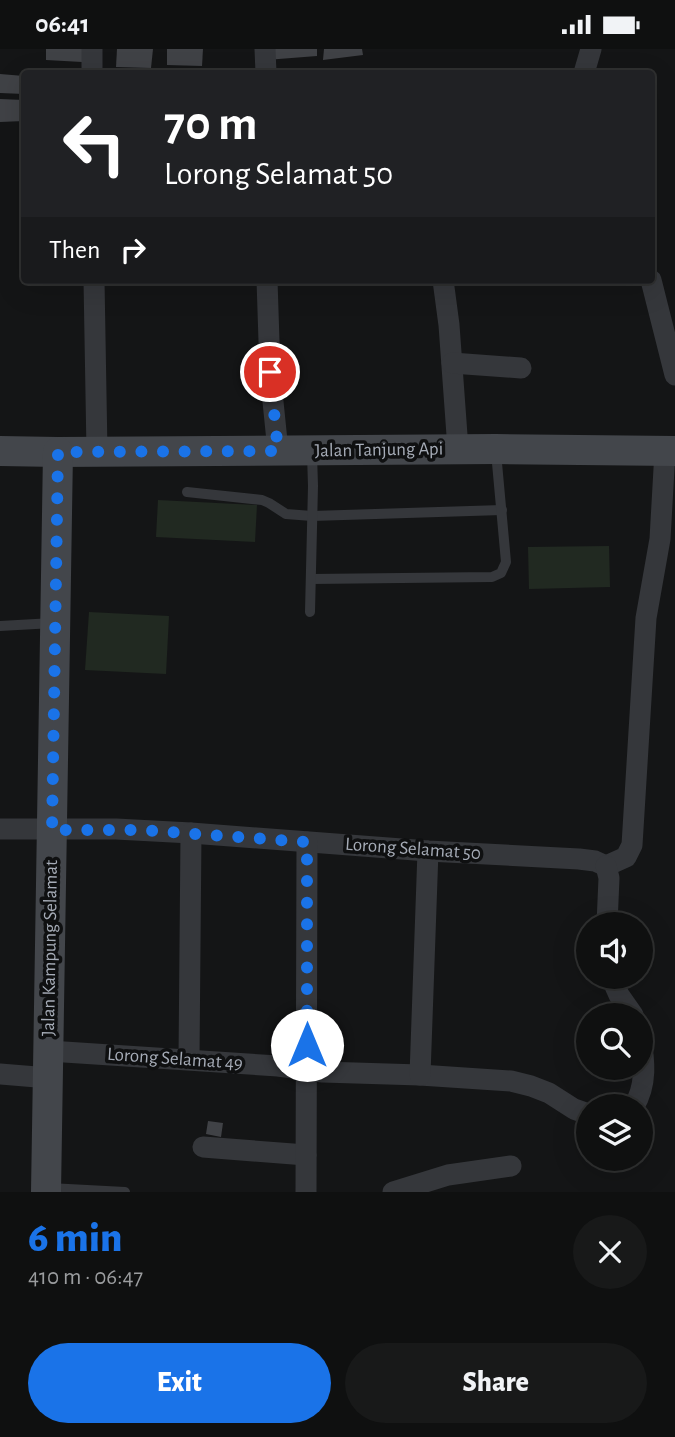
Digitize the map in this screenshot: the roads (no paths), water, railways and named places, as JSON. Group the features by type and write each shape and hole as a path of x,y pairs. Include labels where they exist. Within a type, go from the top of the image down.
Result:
{"street":[{"path":"92,49 92,70"},
{"path":"265,49 266,70"},
{"path":"585,70 591,49"},
{"path":"93,284 97,452"},
{"path":"267,284 270,372 278,451"},
{"path":"443,284 457,449"},
{"path":"652,284 672,350 675,375"},
{"path":"452,363 521,368"},
{"name":"Jalan Tanjung Api","path":"0,451 670,451"},
{"path":"608,912 610,878 606,866 626,857 632,845 646,618 660,539 670,451"},
{"name":"Jalan Kampung Selamat","path":"46,1190 58,452"},
{"name":"Lorong Selamat 50","path":"0,829 116,829 191,833 428,851 579,859 606,866"},
{"path":"189,1059 191,833"},
{"path":"306,1192 307,842"},
{"path":"420,1075 428,851"},
{"name":"Lorong Selamat 49","path":"0,1074 49,1064 189,1059 323,1072 511,1081 549,1093 576,1110"},
{"path":"203,1147 306,1155"},
{"path":"393,1192 448,1175 511,1166"}],"lane":[{"path":"311,579 492,576 501,573 506,562 496,449"},
{"path":"310,612 312,451"},
{"path":"187,492 262,500 286,514 312,516 502,510"},
{"path":"0,626 56,623"},
{"path":"46,1190 125,1192"}]}
